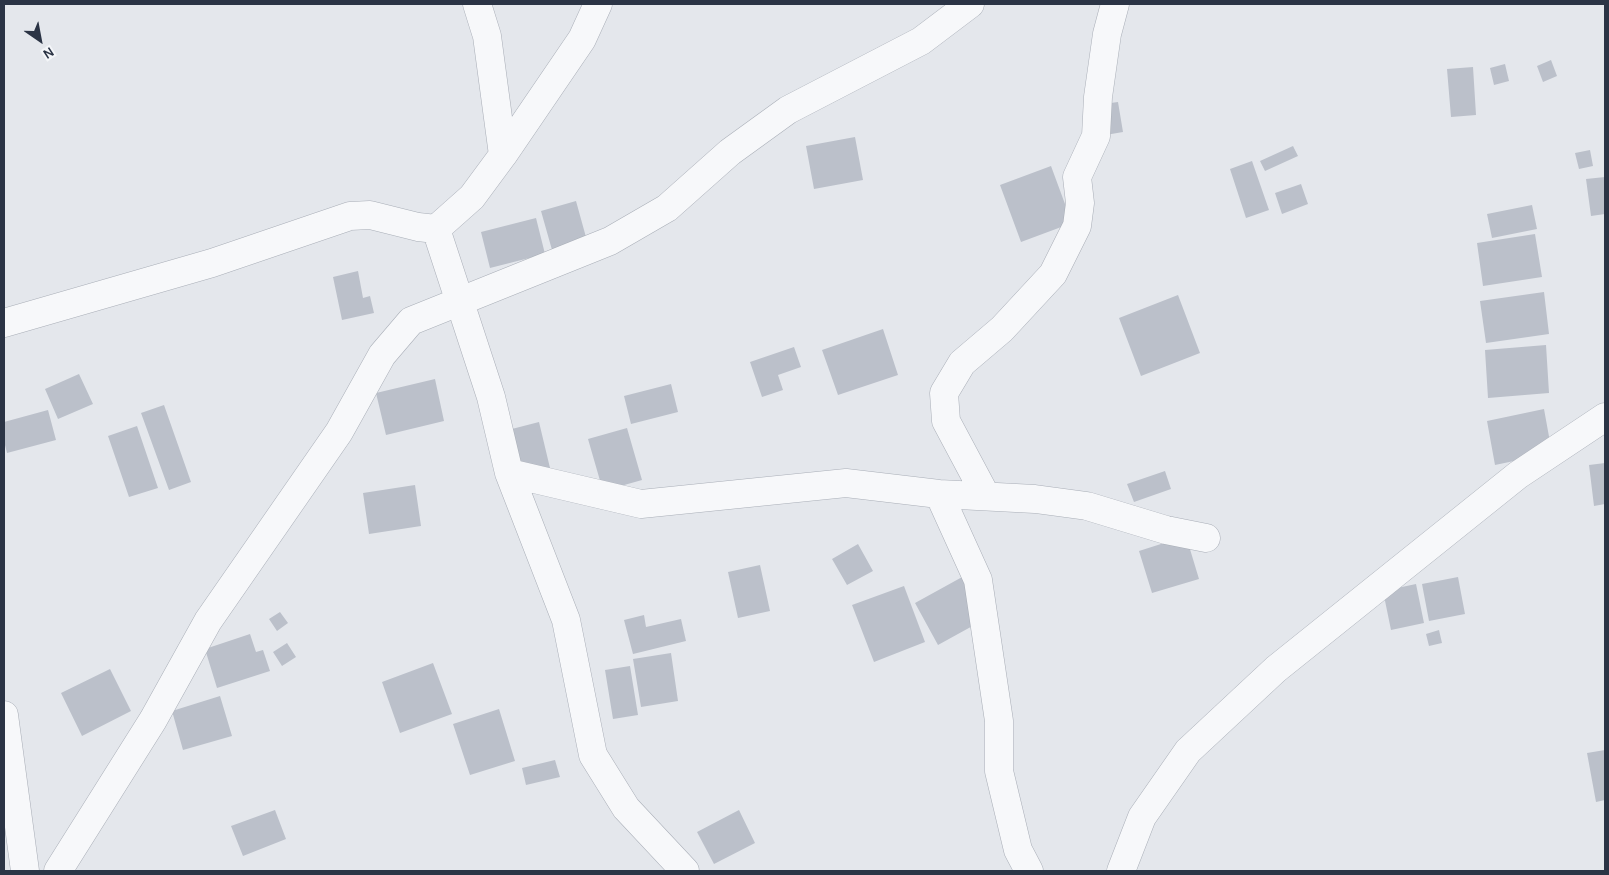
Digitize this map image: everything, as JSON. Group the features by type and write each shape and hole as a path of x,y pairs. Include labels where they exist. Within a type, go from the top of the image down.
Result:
{"street":[{"path":"478,4 487,36 503,155"},
{"path":"4,323 212,263 350,216 370,214 418,227 436,228 472,197 503,155 582,39 598,4"},
{"path":"58,871 153,720 208,621 339,432 382,355 411,321 610,241 659,213 730,152 788,110 921,41 970,4"},
{"path":"986,496 946,421 944,393 962,363 1002,329 1053,274 1077,226 1080,203 1077,177 1096,136 1099,88 1107,34 1115,4"},
{"path":"436,228 491,397 509,474 566,620 593,755 626,808 684,871"},
{"path":"1121,871 1142,817 1188,751 1276,669 1510,481 1605,417"},
{"path":"509,474 641,504 846,483 939,494 1035,499 1087,506 1166,530 1206,538"},
{"path":"939,494 978,580 999,721 999,772 1018,850 1028,871"},
{"path":"4,715 25,871"}],"building":[{"path":"1551,60 1557,76 1543,82 1537,66"},
{"path":"1505,64 1509,81 1494,85 1490,68"},
{"path":"1473,67 1476,115 1451,117 1447,69"},
{"path":"1118,102 1123,132 1094,137 1089,106"},
{"path":"855,137 863,180 814,189 806,146"},
{"path":"1293,146 1298,156 1265,171 1260,161"},
{"path":"1590,150 1593,166 1579,169 1575,153"},
{"path":"1252,161 1269,210 1246,218 1230,169"},
{"path":"1051,166 1072,223 1021,242 1000,185"},
{"path":"1605,177 1605,214 1591,216 1586,179"},
{"path":"1301,184 1308,204 1282,214 1275,193"},
{"path":"576,201 589,248 554,257 541,211"},
{"path":"1532,205 1537,229 1492,238 1487,214"},
{"path":"536,218 545,254 490,268 481,232"},
{"path":"1535,234 1542,277 1483,286 1477,243"},
{"path":"358,271 363,298 370,296 374,313 342,320 333,277"},
{"path":"1544,292 1549,334 1486,343 1480,301"},
{"path":"1178,295 1200,353 1141,376 1119,318"},
{"path":"883,329 898,375 838,395 822,350"},
{"path":"1546,345 1549,393 1488,398 1485,350"},
{"path":"794,347 801,367 778,375 783,390 762,397 750,362"},
{"path":"79,374 93,404 58,419 45,389"},
{"path":"435,379 444,421 386,435 376,393"},
{"path":"671,384 678,412 631,424 624,396"},
{"path":"164,405 191,482 169,490 141,413"},
{"path":"1544,409 1552,453 1495,465 1487,421"},
{"path":"48,410 56,440 7,453 4,441 4,422"},
{"path":"539,422 550,468 519,476 508,430"},
{"path":"137,426 158,488 129,497 108,436"},
{"path":"627,428 642,480 603,491 588,439"},
{"path":"1605,463 1605,504 1594,506 1589,465"},
{"path":"1165,471 1171,489 1134,502 1127,484"},
{"path":"415,485 421,526 369,534 363,493"},
{"path":"1186,536 1199,579 1152,593 1139,551"},
{"path":"858,544 873,571 847,585 832,559"},
{"path":"760,565 770,611 738,618 728,572"},
{"path":"964,576 987,618 938,645 915,603"},
{"path":"1458,577 1465,614 1429,621 1422,584"},
{"path":"1416,584 1424,623 1391,630 1383,591"},
{"path":"904,586 925,642 874,662 852,605"},
{"path":"280,612 288,623 277,631 269,619"},
{"path":"644,615 646,627 681,619 686,641 633,654 624,620"},
{"path":"1439,630 1442,643 1429,646 1426,634"},
{"path":"250,634 256,652 263,650 270,671 217,688 205,649"},
{"path":"287,643 296,657 282,666 273,652"},
{"path":"671,653 678,701 641,707 633,659"},
{"path":"433,663 452,714 400,733 382,682"},
{"path":"630,666 638,715 613,719 605,670"},
{"path":"110,669 131,711 82,736 61,693"},
{"path":"220,696 232,736 183,750 172,711"},
{"path":"499,709 515,761 470,775 453,724"},
{"path":"1605,750 1605,800 1596,802 1587,753"},
{"path":"555,760 560,777 526,785 522,768"},
{"path":"275,810 286,839 243,856 231,826"},
{"path":"739,810 755,843 714,864 697,832"}]}
